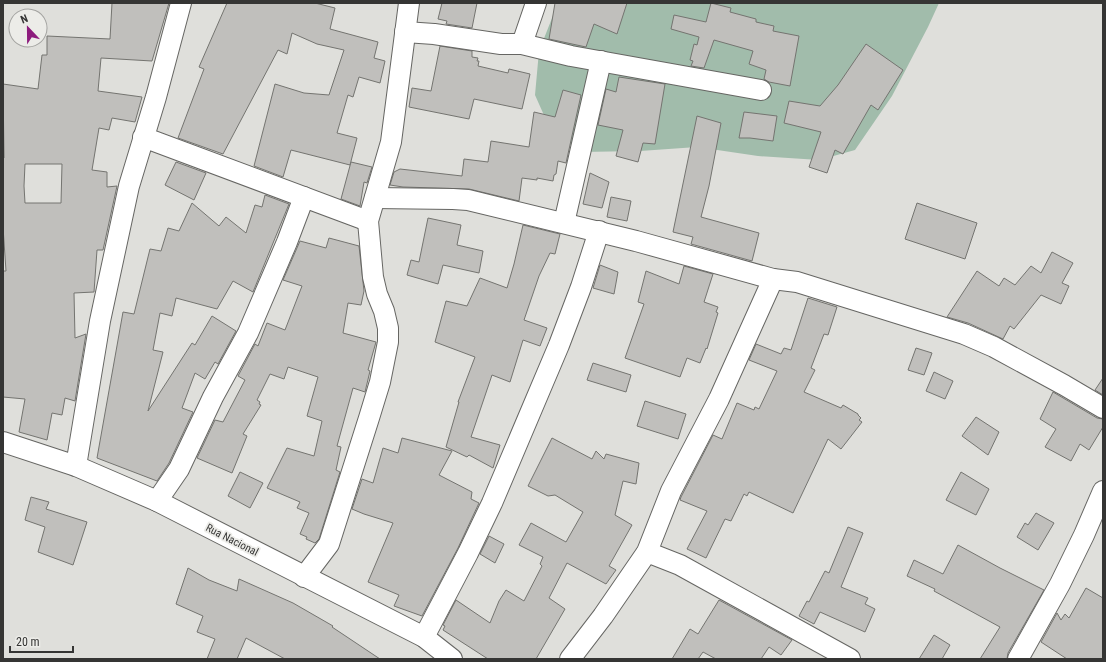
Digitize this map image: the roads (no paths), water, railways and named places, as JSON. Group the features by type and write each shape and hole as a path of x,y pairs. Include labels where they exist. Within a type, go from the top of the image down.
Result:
{"street":[{"path":"76,466 100,321 130,186 143,137 156,98 181,3"},
{"path":"304,577 329,544 380,382 388,342 388,328 384,311 376,294 373,277 368,221 391,142 409,3"},
{"path":"522,44 536,3"},
{"path":"405,32 434,34 501,44 522,44 571,56 761,90"},
{"path":"564,223 601,61"},
{"path":"143,137 368,221"},
{"path":"157,501 179,469 213,398 248,333 284,249 304,197"},
{"path":"375,198 468,200 599,232 773,279 797,282 964,334 994,347 1103,408"},
{"path":"424,637 468,553 492,503 559,345 581,287 599,232"},
{"path":"570,659 604,616 647,552 671,491 719,399 773,279"},
{"name":"Rua Nacional","path":"3,442 76,466 157,501 424,637 452,659"},
{"path":"1018,659 1060,584 1084,535 1103,491"},
{"path":"647,552 680,565 850,659"}]}
